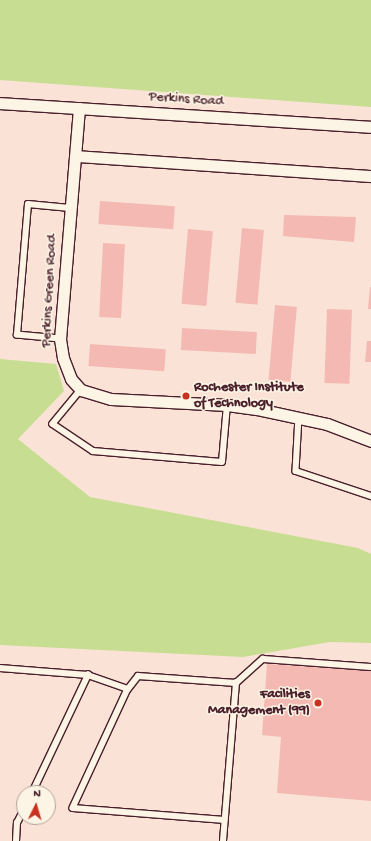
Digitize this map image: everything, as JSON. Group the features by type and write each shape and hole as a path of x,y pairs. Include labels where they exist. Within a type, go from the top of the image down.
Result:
{"street":[{"name":"Perkins Road","path":"0,102 371,127"},
{"name":"Perkins Green Road","path":"79,108 60,339 63,358 71,379 81,390"},
{"path":"76,156 371,176"},
{"path":"81,390 111,399 227,405 299,416 371,441"}],"lane":[{"path":"60,339 17,335 28,204 70,208"},
{"path":"81,390 53,424 93,451 222,462 227,405"},
{"path":"299,416 294,466 296,471 371,496"},
{"path":"223,841 236,683 262,659 371,667"},
{"path":"0,668 88,675 128,689"},
{"path":"36,785 88,675"},
{"path":"225,820 73,808 128,689 138,676 236,683"},
{"path":"16,841 17,825"}],"green space":[{"path":"0,0 371,0 371,107 0,80"},
{"path":"0,359 56,364 64,391 18,439 90,497 358,548 371,554 371,643 330,642 243,657 0,645"}],"building":[{"path":"100,201 175,206 173,229 98,224"},
{"path":"284,215 356,217 354,242 283,236"},
{"path":"242,228 264,230 257,305 235,303"},
{"path":"188,229 213,231 206,306 181,304"},
{"path":"103,243 125,244 121,318 99,317"},
{"path":"370,287 371,309 368,309"},
{"path":"275,305 297,307 290,382 268,380"},
{"path":"327,309 352,310 349,384 324,383"},
{"path":"182,328 257,332 256,354 181,350"},
{"path":"367,341 371,341 371,362 365,362"},
{"path":"90,344 166,349 164,371 88,366"},
{"name":"Facilities Management (99)","path":"267,664 371,671 371,801 277,793 281,737 262,735"}],"place":[{"name":"Rochester Institute of Technology","path":"186,396"},
{"name":"Facilities Management (99)","path":"318,703"}]}
